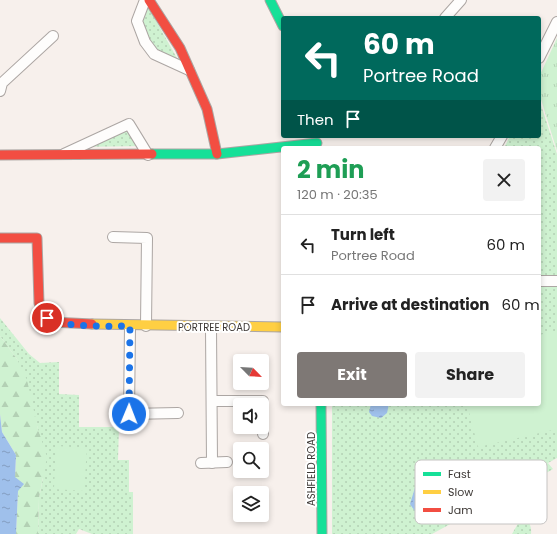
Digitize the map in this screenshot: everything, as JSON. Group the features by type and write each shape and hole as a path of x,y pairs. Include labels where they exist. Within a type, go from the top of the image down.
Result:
{"street":[{"path":"144,0 137,20 145,42 154,54 189,70"},
{"path":"149,0 180,48 207,109 217,154"},
{"path":"270,0 281,22"},
{"path":"447,16 461,0"},
{"path":"541,54 557,22"},
{"path":"0,92 2,83 53,36"},
{"path":"63,154 129,124 148,155"},
{"path":"283,146 316,142"},
{"path":"0,155 217,154 281,146"},
{"path":"113,237 147,238 146,326"},
{"name":"PORTREE ROAD","path":"0,238 37,238 39,303 44,314 52,322 67,324 210,328 281,327"},
{"path":"541,281 557,281"},
{"path":"130,326 129,414 178,413"},
{"path":"210,328 212,463"},
{"path":"212,401 233,401"},
{"name":"ASHFIELD ROAD","path":"321,406 322,534"},
{"path":"200,463 227,462"}],"green space":[{"path":"143,3 151,12 182,67 154,54 137,21"},
{"path":"557,38 557,151 541,99 541,73"},
{"path":"541,105 557,154 557,458 548,463 553,469 547,473 547,460 415,460 415,524 450,524 432,534 332,534 332,406 541,406 541,146 505,146 509,138 541,138"},
{"path":"129,124 143,146 78,147"},
{"path":"0,318 29,354 40,363 59,362 59,394 79,395 79,427 119,427 118,460 129,460 129,492 133,492 133,534 92,534 79,529 76,534 38,534 39,498 43,478 38,429 17,359 0,336"},
{"path":"557,331 557,429 478,447 468,406 541,406 541,335"},
{"path":"0,336 17,359 27,380 38,429 47,457 39,498 38,534 16,534 18,491 15,477 16,455 2,432 0,414"},
{"path":"56,446 87,448 84,491 54,489"},
{"path":"518,524 529,524 531,534 512,534"}],"water":[{"path":"370,406 389,406 387,413 381,418 372,416 369,412"},
{"path":"0,414 2,432 16,455 15,477 24,484 18,491 16,534 0,534"},
{"path":"415,488 415,510 410,504"}],"traffic: fast":[{"path":"270,0 281,22"},
{"path":"290,146 317,143"},
{"path":"152,154 217,154 281,147"},
{"path":"321,406 322,534"}],"traffic: slow":[{"path":"92,324 281,327"}],"traffic: jam":[{"path":"149,0 180,48 207,109 217,154"},
{"path":"0,155 152,154"},
{"path":"0,238 37,238 39,303 41,310 52,322 92,324"}],"route":[{"path":"47,318 52,322 67,324 130,326 129,414"}]}
